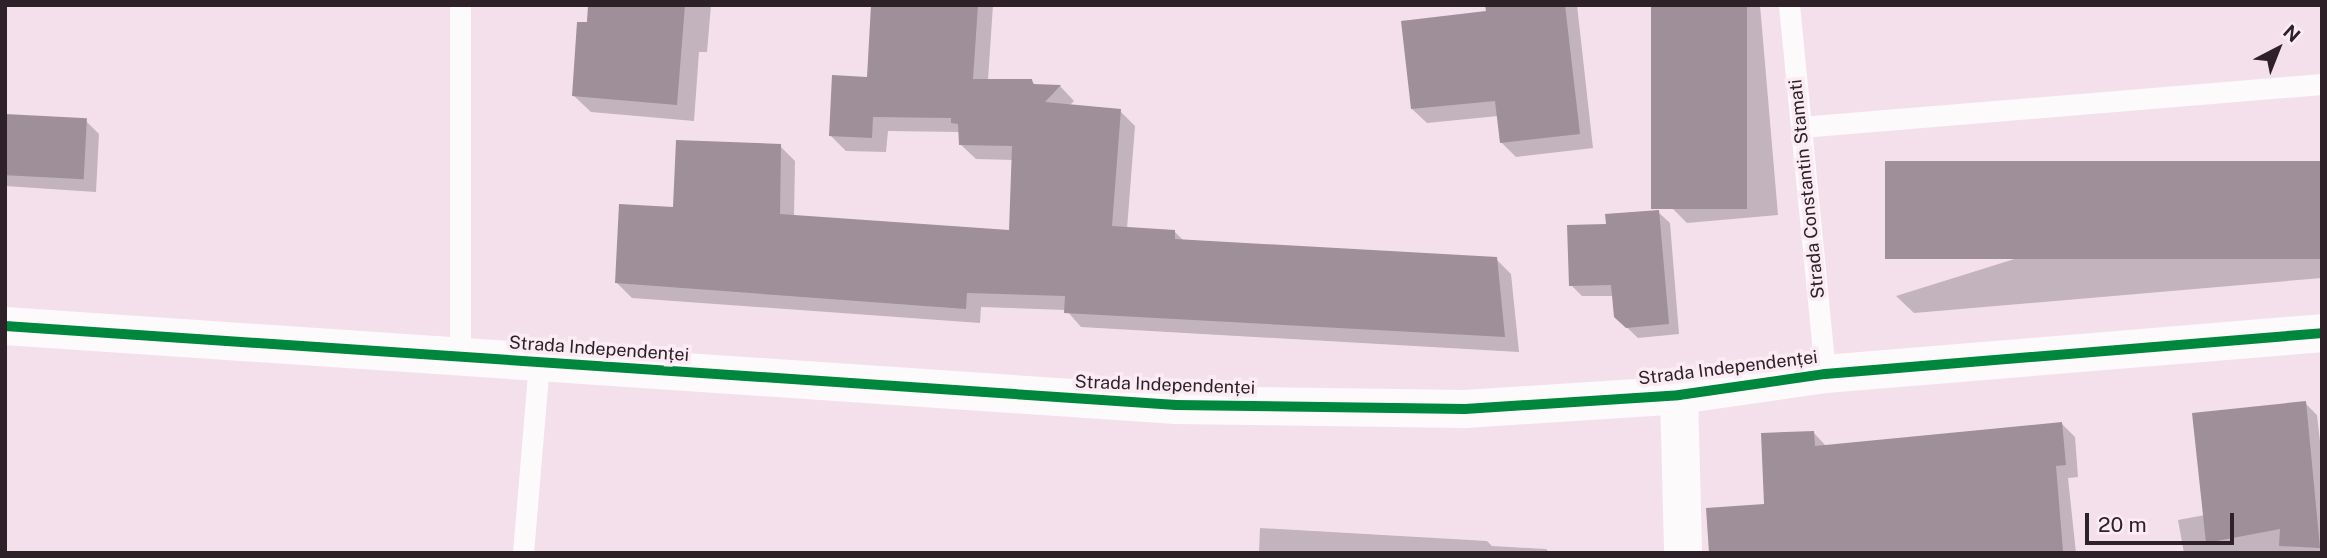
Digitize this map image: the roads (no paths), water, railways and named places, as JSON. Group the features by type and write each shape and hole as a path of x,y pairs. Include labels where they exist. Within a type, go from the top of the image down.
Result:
{"street":[{"name":"Strada Independenței","path":"5,326 1176,405 1465,409 1679,395 1825,374 2322,333"},
{"path":"1679,395 1684,553"}],"lane":[{"path":"460,5 460,357"},
{"name":"Strada Constantin Stamati","path":"1788,5 1825,374"},
{"path":"1801,127 2322,84"},
{"path":"523,553 539,363"}]}
